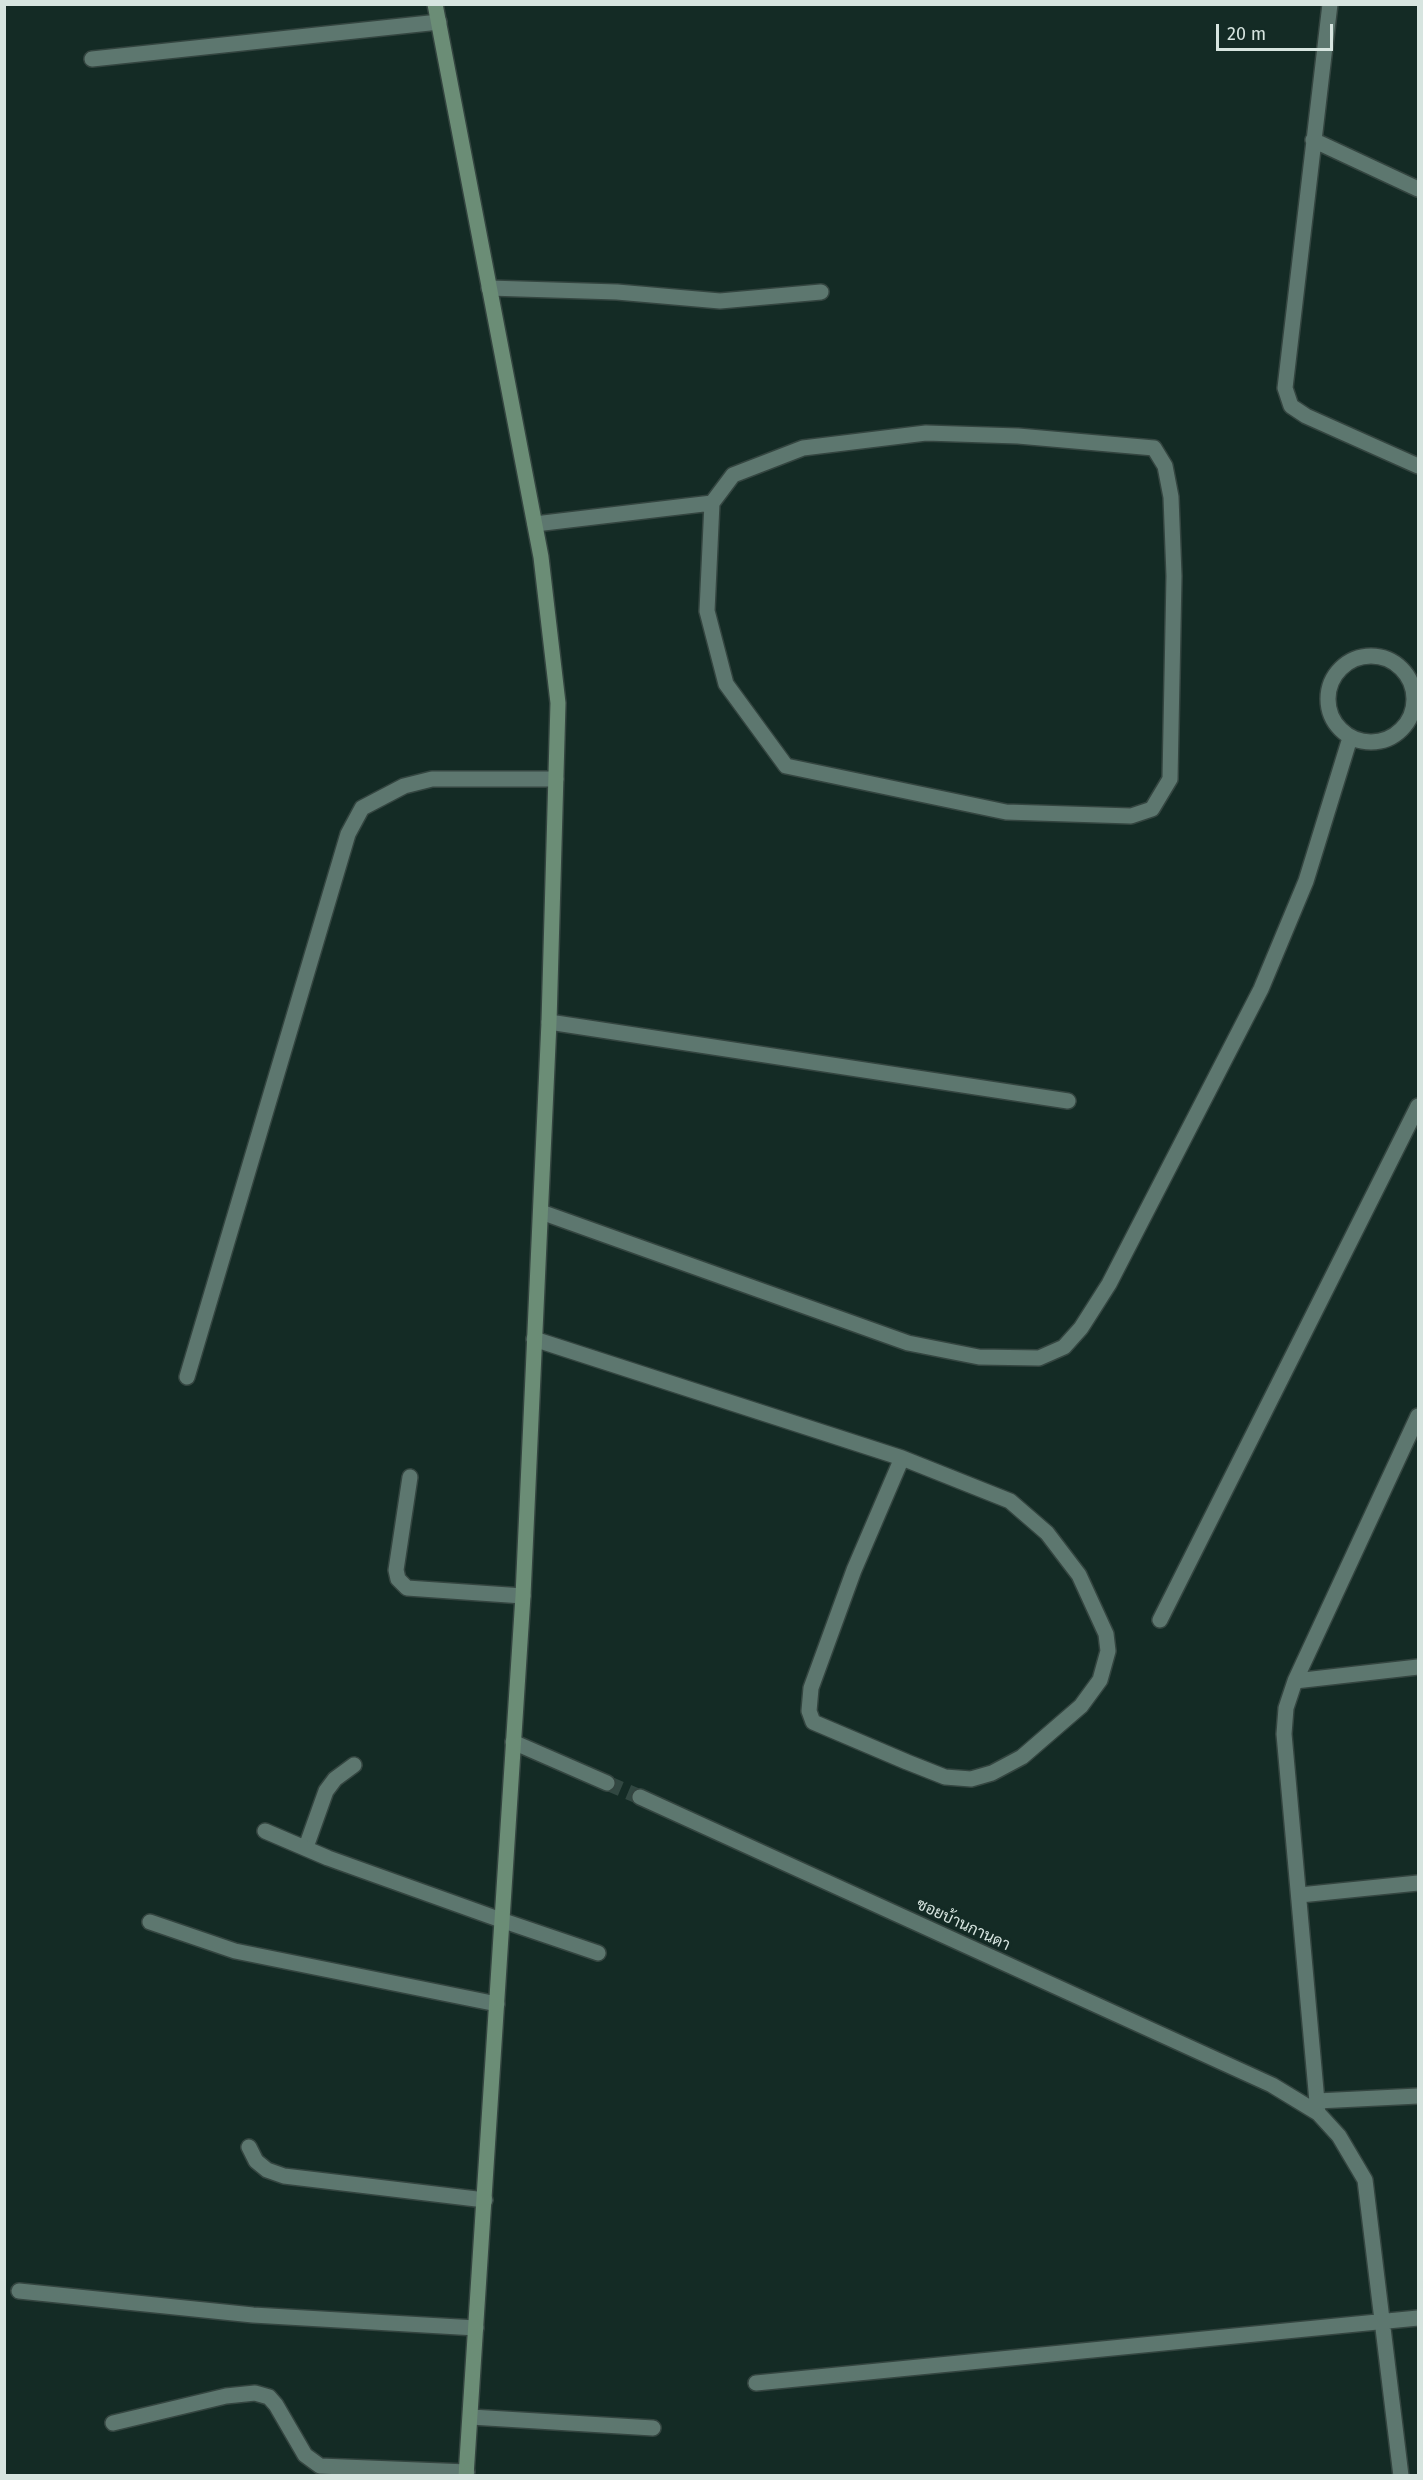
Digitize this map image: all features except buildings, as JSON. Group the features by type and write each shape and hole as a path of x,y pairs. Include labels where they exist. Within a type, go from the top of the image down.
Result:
{"street":[{"path":"113,2423 226,2396 255,2393 269,2397 276,2404 305,2455 320,2466 467,2474 523,1596 549,1022 558,704 535,524 435,4"},
{"path":"1330,4 1286,388 1292,406 1306,416 1419,466"},
{"path":"92,59 439,22"},
{"path":"1313,140 1419,189"},
{"path":"489,288 617,292 720,301 821,292"},
{"path":"535,524 712,503 733,475 803,448 926,433 1018,436 1154,448 1165,466 1171,497 1174,576 1170,780 1152,809 1131,816 1006,812 786,766 726,684 706,611 712,503"},
{"path":"1376,656 1389,660 1409,678 1416,691 1411,714 1398,734 1382,741 1366,743 1350,738 1335,725 1327,707 1331,681 1350,661 1376,656"},
{"path":"541,1212 908,1343 978,1358 1039,1358 1064,1347 1081,1328 1109,1284 1261,989 1306,881 1350,738"},
{"path":"187,1377 348,834 362,808 404,786 432,779 556,779"},
{"path":"549,1022 1068,1101"},
{"path":"1160,1620 1419,1106"},
{"path":"534,1339 902,1458 1010,1500 1047,1533 1079,1575 1106,1634 1108,1651 1100,1680 1081,1706 1022,1757 992,1773 971,1779 945,1777 907,1762 813,1722 809,1711 808,1700 815,1677 854,1570 902,1458"},
{"path":"1419,1416 1413,1441 1295,1681 1286,1708 1284,1734 1317,2107 1419,2096"},
{"path":"410,1477 396,1570 398,1579 407,1588 523,1596"},
{"path":"1295,1681 1419,1667"},
{"path":"513,1742 607,1783"},
{"path":"306,1847 326,1791 335,1779 354,1765"},
{"name":"ซอยบ้านกานดา","path":"640,1797 1317,2107 1339,2136 1365,2180 1401,2475"},
{"path":"265,1831 501,1920 598,1953"},
{"path":"1300,1895 1419,1883"},
{"path":"150,1922 235,1951 497,2004"},
{"path":"249,2147 256,2161 267,2170 284,2176 485,2200"},
{"path":"19,2291 253,2314 476,2328"},
{"path":"756,2383 1419,2318"},
{"path":"471,2417 652,2428"}],"tunnel":[{"path":"607,1783 640,1797"}]}
